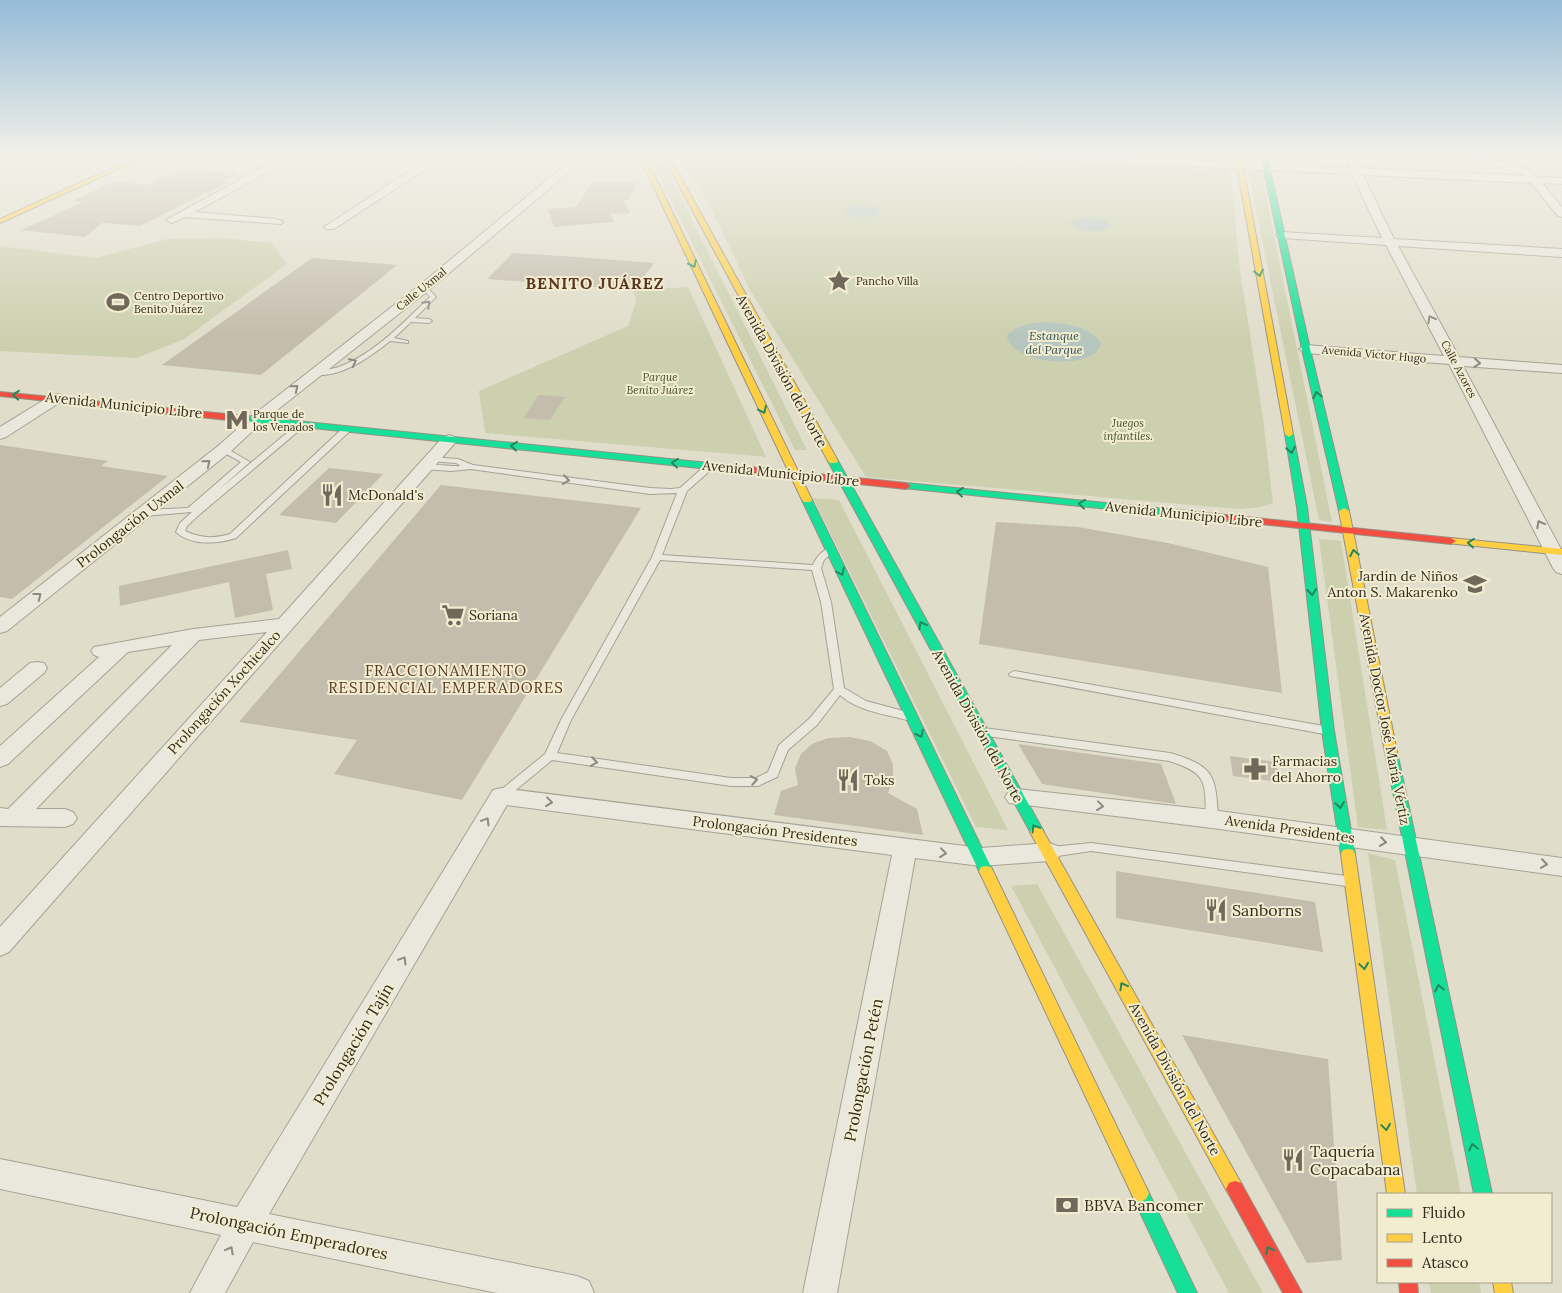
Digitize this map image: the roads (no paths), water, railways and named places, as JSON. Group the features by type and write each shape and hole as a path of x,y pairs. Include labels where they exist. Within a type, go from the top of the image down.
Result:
{"main road":[{"path":"0,222 12,216"},
{"name":"Avenida División del Norte","path":"671,216 830,550 981,857 1188,1293"},
{"name":"Avenida División del Norte","path":"699,216 980,731 1293,1293"},
{"path":"1249,216 1304,526 1328,731 1352,882 1396,1193"},
{"name":"Avenida Doctor José María Vértiz","path":"1278,216 1306,349 1349,530 1410,846 1483,1193"},
{"name":"Avenida Municipio Libre","path":"0,394 57,398 448,440 1558,551"}],"street":[{"path":"172,220 179,216"},
{"path":"210,216 277,222"},
{"path":"330,227 347,216"},
{"name":"Calle Uxmal","path":"256,419 425,287 510,216"},
{"name":"Calle Azores","path":"1378,216 1558,551 1562,568"},
{"path":"1282,235 1562,253"},
{"name":"Avenida Víctor Hugo","path":"1306,349 1562,369"},
{"path":"0,434 57,398"},
{"name":"Prolongación Uxmal","path":"0,626 224,449 256,419"},
{"name":"Prolongación Xochicalco","path":"0,945 448,440"},
{"path":"0,759 111,649 192,635 285,624"},
{"path":"7,817 192,635"},
{"path":"0,699 37,668"},
{"name":"Prolongación Presidentes","path":"501,796 981,857 1049,852"},
{"name":"Prolongación Tajín","path":"207,1293 245,1224 501,796"},
{"name":"Avenida Presidentes","path":"1017,797 1212,819 1562,867"},
{"path":"7,817 65,818"},
{"name":"Prolongación Petén","path":"820,1293 905,848"},
{"name":"Prolongación Emperadores","path":"0,1174 577,1293"}],"lane":[{"path":"314,373 341,368 357,361 386,339 410,320 434,297 425,287"},
{"path":"410,320 428,321"},
{"path":"386,339 406,342"},
{"path":"144,513 194,511 303,424"},
{"path":"246,462 194,511 182,525 180,532 188,537 221,540 233,536 347,429"},
{"path":"224,449 246,462 259,461"},
{"path":"428,463 458,461 472,467 650,491 683,490"},
{"path":"501,796 550,756 566,720 657,557 683,490 710,466"},
{"path":"830,550 820,559 816,568 826,602 839,689 848,698 869,707 911,717"},
{"path":"657,557 816,568"},
{"path":"1014,674 1328,731"},
{"path":"550,756 731,782 758,782 773,774 783,748 813,722 839,689"},
{"path":"980,731 1170,757 1194,764 1206,773 1210,784 1212,819"},
{"path":"1049,852 1091,847 1352,882"}],"water":[{"path":"1092,217 1104,220 1111,226 1107,229 1090,231 1079,229 1070,223 1079,218"},
{"name":"Estanque del Parque","path":"1047,322 1084,329 1101,343 1096,352 1085,358 1070,361 1037,359 1022,353 1012,346 1007,336 1015,329 1030,324"}],"place":[{"name":"Pancho Villa","path":"839,281"},
{"name":"Centro Deportivo Benito Juárez","path":"118,302"},
{"name":"Parque de los Venados","path":"237,420"},
{"name":"McDonald's","path":"332,495"},
{"name":"Jardín de Niños Anton S. Makarenko","path":"1475,584"},
{"name":"Soriana","path":"453,615"},
{"name":"Farmacias del Ahorro","path":"1255,769"},
{"name":"Toks","path":"848,780"},
{"name":"Sanborns","path":"1216,910"},
{"name":"Taquería Copacabana","path":"1293,1160"},
{"name":"BBVA Bancomer","path":"1067,1205"}],"district":[{"name":"BENITO JUÁREZ","path":"595,283"},
{"name":"FRACCIONAMIENTO RESIDENCIAL EMPERADORES","path":"446,678"}],"park label":[{"name":"Parque Benito Juárez","path":"660,383"},
{"name":"Juegos infantiles.","path":"1128,429"}]}
